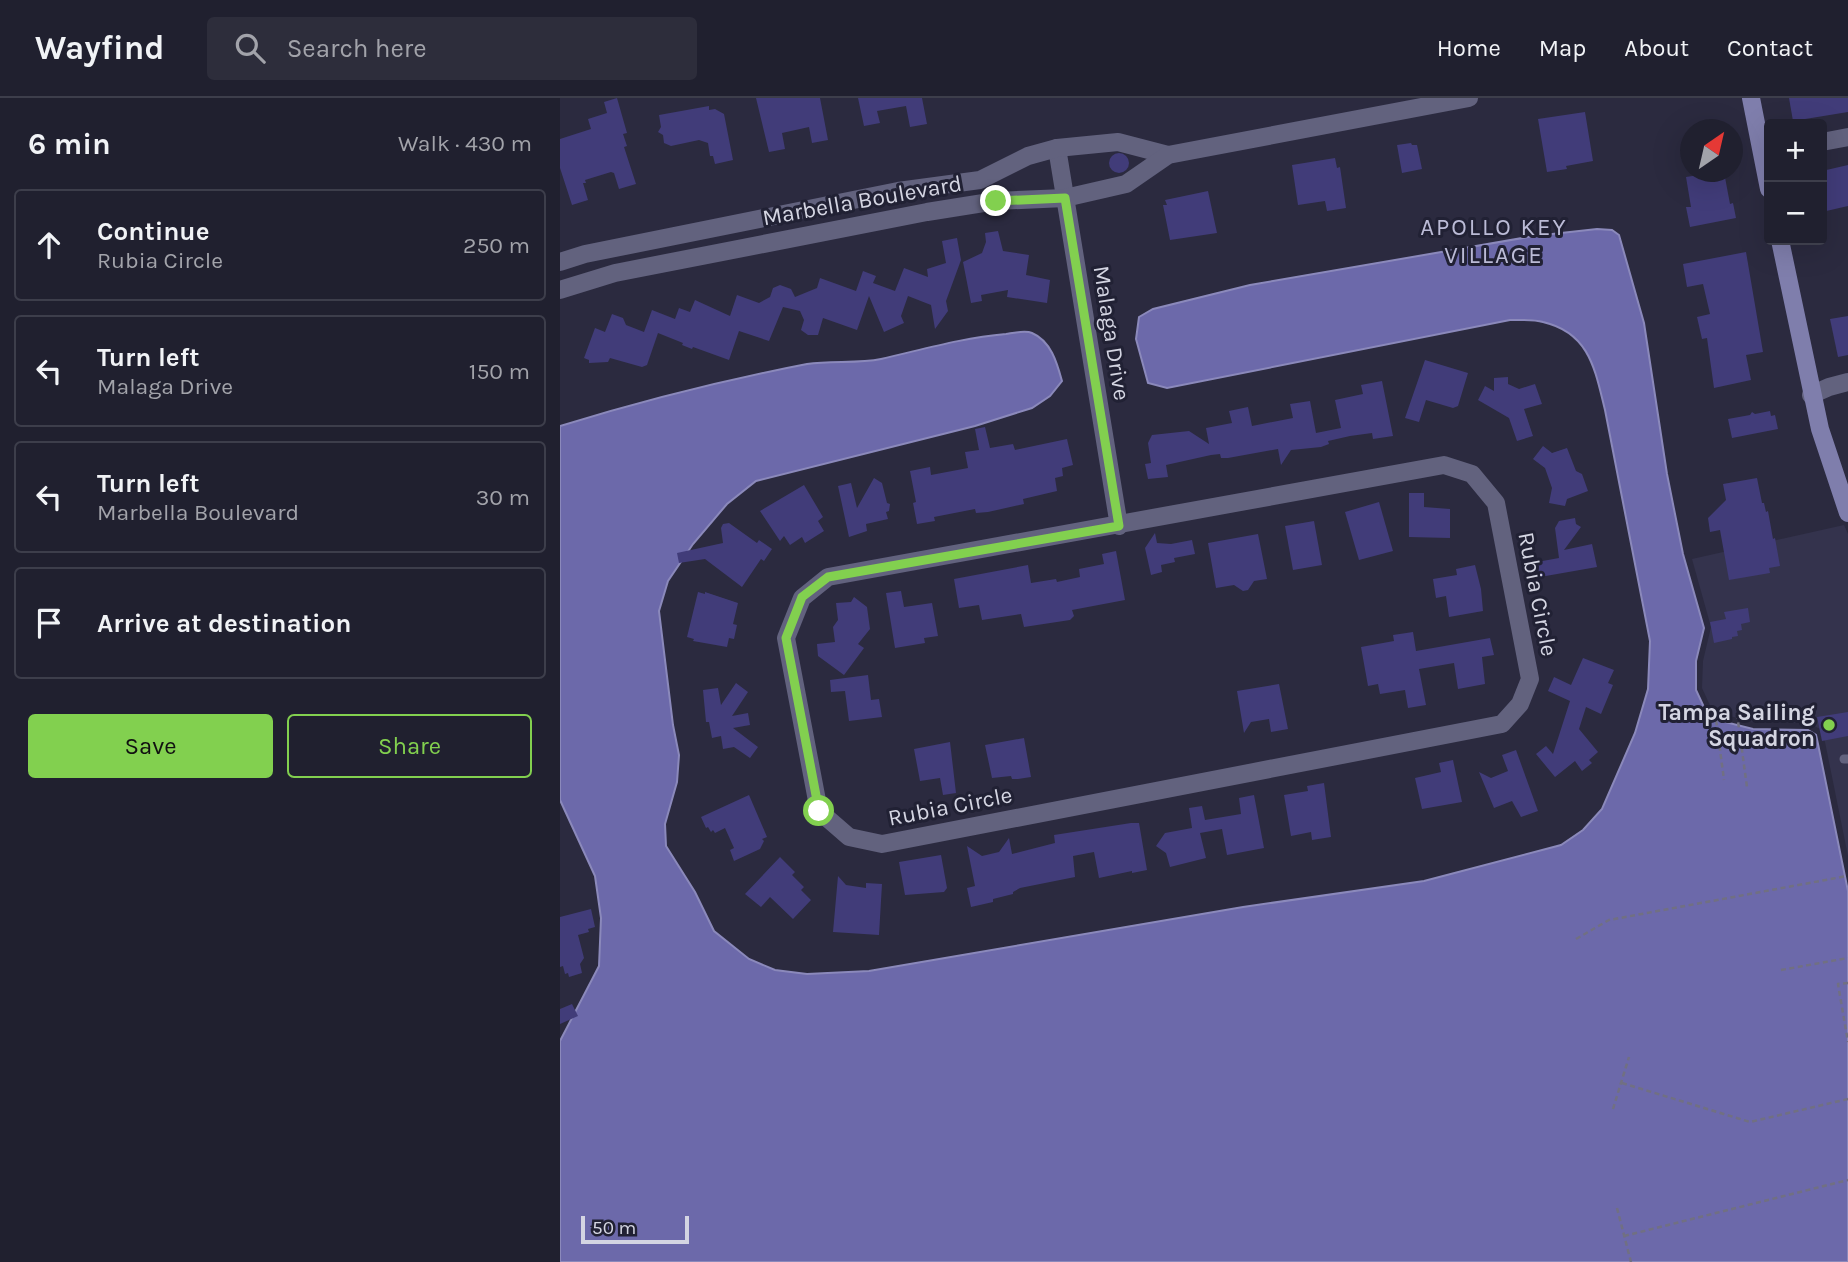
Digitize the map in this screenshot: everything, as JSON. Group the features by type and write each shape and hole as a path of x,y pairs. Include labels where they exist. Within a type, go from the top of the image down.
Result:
{"main road":[{"path":"1751,98 1768,182"},
{"path":"1781,245 1811,395 1848,513"}],"street":[{"name":"Marbella Boulevard","path":"560,290 615,273 935,211 996,201 1065,198 1126,184 1168,155 1469,98"},
{"path":"1827,141 1848,137"},
{"name":"Marbella Boulevard","path":"560,262 613,248 898,191 980,180 1028,156 1057,148 1118,142 1168,155"},
{"name":"Malaga Drive","path":"1057,148 1119,526"},
{"path":"930,186 935,211"},
{"path":"613,248 615,273"},
{"path":"1811,395 1848,382"},
{"name":"Rubia Circle","path":"1444,465 1472,474 1496,503 1530,679 1520,704 1502,724 882,844 849,837 819,811 786,638 802,597 828,577 1119,526 1444,465"}],"path":[{"path":"1715,712 1724,780"},
{"path":"1737,714 1747,787"},
{"path":"1576,939 1608,920 1847,876"},
{"path":"1782,970 1848,958"},
{"path":"1848,983 1838,984 1848,1042"},
{"path":"1613,1109 1629,1057"},
{"path":"1622,1083 1750,1122 1848,1099"},
{"path":"1625,1236 1848,1180"},
{"path":"1618,1208 1631,1262"}],"shaded area":[{"path":"1597,229 1612,230 1619,235 1644,323 1667,474 1683,554 1704,628 1696,661 1696,690 1709,718 1753,729 1808,730 1816,735 1848,891 1848,1262 560,1262 560,1041 599,966 601,918 595,876 560,800 560,426 621,408 776,370 816,363 881,359 958,341 1019,332 1032,333 1044,341 1058,367 1062,381 1050,396 1032,408 975,426 756,481 727,504 693,544 668,581 659,611 679,755 677,782 665,824 666,846 695,892 714,931 749,959 775,970 807,974 869,971 1243,907 1424,881 1561,845 1583,830 1602,809 1635,733 1648,689 1650,641 1605,410 1588,355 1581,344 1559,327 1535,320 1510,320 1167,388 1148,383 1136,339 1139,317 1153,309 1250,285 1534,236"},
{"path":"1844,525 1848,534 1848,856 1820,729 1809,723 1754,722 1713,712 1702,688 1703,661 1711,627 1692,559"}],"building":[{"path":"617,98 627,133 623,134 627,146 624,147 636,184 619,189 614,173 611,172 585,180 586,183 583,183 588,200 572,205 560,168 560,139 591,129 588,119 607,113 604,102"},
{"path":"756,98 820,98 828,140 812,143 809,127 782,133 785,149 769,152"},
{"path":"858,98 922,98 927,124 910,127 906,106 877,111 880,123 864,126"},
{"path":"1789,98 1848,98 1848,112 1793,119"},
{"path":"709,106 709,110 715,109 724,114 733,160 715,164 713,156 710,156 708,143 699,140 671,146 664,143 663,135 658,132 661,127 659,115"},
{"path":"1585,112 1593,161 1547,172 1538,119"},
{"path":"1397,145 1417,145 1422,169 1402,173"},
{"path":"1119,153 1126,156 1129,163 1126,170 1119,173 1112,170 1109,163 1112,156"},
{"path":"1335,158 1337,168 1340,167 1346,208 1327,211 1325,201 1298,205 1292,165"},
{"path":"1848,165 1848,206 1827,211 1827,170"},
{"path":"1687,182 1726,182 1736,218 1690,227 1686,207 1691,207"},
{"path":"1208,191 1217,233 1170,240 1163,205 1167,205 1165,200"},
{"path":"998,231 1003,251 1029,255 1026,275 1050,280 1047,303 1007,297 1008,290 981,295 982,301 971,303 963,262 982,253 986,242 985,233"},
{"path":"957,238 961,260 946,301 948,311 935,329 931,305 908,296 901,316 904,323 884,332 869,296 857,330 823,318 818,335 808,335 801,330 804,320 800,311 783,307 769,341 739,331 729,360 693,347 692,349 658,333 647,365 642,367 610,358 608,362 589,363 589,360 584,358 595,328 605,332 612,314 623,318 626,325 644,332 652,310 675,319 679,308 690,312 695,300 730,316 737,295 759,303 770,297 773,288 780,285 791,289 795,297 817,288 820,278 856,291 863,271 876,276 873,283 895,291 904,268 928,277 927,269 946,263 942,241"},
{"path":"1746,252 1763,352 1746,355 1751,380 1714,388 1707,338 1702,339 1697,317 1710,314 1703,284 1687,287 1683,264"},
{"path":"1848,316 1848,355 1838,357 1830,319"},
{"path":"1425,360 1468,373 1458,406 1453,408 1426,400 1419,422 1405,418"},
{"path":"1508,377 1508,384 1519,389 1535,384 1542,404 1524,409 1533,436 1517,441 1509,418 1478,400 1485,386 1494,391 1494,378"},
{"path":"1382,381 1393,436 1373,439 1372,433 1350,436 1328,441 1329,444 1321,447 1291,450 1281,465 1278,449 1228,458 1221,458 1220,454 1211,455 1166,465 1168,477 1148,479 1145,464 1151,463 1148,443 1152,435 1189,431 1209,444 1206,428 1232,423 1229,411 1248,407 1252,426 1293,418 1290,404 1310,401 1316,433 1341,428 1335,400 1363,394 1361,385"},
{"path":"1770,411 1771,416 1775,415 1778,429 1732,438 1728,419 1750,415 1752,412 1755,414"},
{"path":"985,427 990,448 1013,444 1015,450 1067,439 1073,465 1062,468 1063,476 1055,478 1057,491 1023,499 1024,504 988,512 976,513 975,509 934,517 935,521 917,524 910,471 930,467 931,475 968,468 965,452 979,450 975,429"},
{"path":"1543,446 1552,453 1567,448 1576,471 1582,474 1588,491 1567,499 1565,506 1549,503 1552,488 1545,468 1533,459"},
{"path":"874,478 882,483 887,503 890,504 889,511 886,512 888,519 866,524 867,531 849,537 838,486 851,483 857,508"},
{"path":"1757,478 1762,503 1766,512 1768,511 1780,566 1769,568 1770,573 1729,580 1720,530 1710,532 1708,518 1726,500 1723,484"},
{"path":"804,485 823,517 818,521 824,531 805,543 802,537 790,545 784,536 780,541 760,511"},
{"path":"1409,493 1424,493 1424,507 1450,509 1450,538 1409,537"},
{"path":"1379,502 1393,551 1359,560 1345,512"},
{"path":"1575,518 1576,524 1581,527 1564,550 1592,544 1597,567 1540,577 1537,562 1559,558 1555,528 1559,521"},
{"path":"1314,521 1322,565 1293,570 1285,526"},
{"path":"729,523 757,543 759,540 772,549 764,561 761,559 742,587 705,559 679,563 677,553 723,543 721,528 723,524"},
{"path":"1155,533 1157,543 1171,544 1192,540 1195,554 1174,558 1175,562 1161,565 1162,572 1151,575 1145,548"},
{"path":"1258,534 1267,579 1254,581 1248,590 1243,591 1234,585 1216,588 1208,543"},
{"path":"1116,551 1125,600 1072,610 1074,616 1070,620 1024,627 1021,614 982,620 979,605 959,608 954,579 1028,565 1031,583 1056,579 1057,582 1080,577 1079,569 1104,564 1102,554"},
{"path":"1475,565 1483,611 1449,617 1446,596 1436,598 1433,579 1457,575 1456,569"},
{"path":"901,591 904,607 932,603 938,636 924,638 925,643 895,648 886,593"},
{"path":"698,592 738,603 733,624 737,625 734,639 729,638 727,647 693,641 694,639 687,637"},
{"path":"854,597 867,607 870,629 858,644 864,648 844,675 818,656 817,644 835,642 833,627 838,620 836,603 851,602"},
{"path":"1748,608 1750,622 1741,624 1742,630 1737,631 1738,636 1714,643 1710,622 1726,619 1724,612"},
{"path":"1413,632 1416,651 1490,638 1494,655 1482,657 1485,684 1458,689 1454,663 1419,669 1426,705 1408,708 1405,690 1380,694 1378,684 1368,686 1361,647 1394,641 1393,635"},
{"path":"1583,658 1614,670 1608,683 1613,685 1601,714 1586,707 1579,729 1598,752 1589,760 1592,763 1582,771 1575,761 1555,777 1536,754 1546,746 1553,754 1570,701 1548,691 1554,677 1571,685"},
{"path":"868,675 871,700 879,699 882,717 849,721 845,691 831,692 830,680"},
{"path":"736,683 748,692 732,716 748,713 750,725 733,728 758,747 750,758 734,747 723,749 721,736 712,738 709,722 706,722 703,690 718,688 721,705"},
{"path":"1279,684 1288,729 1271,732 1269,719 1251,722 1244,733 1237,691"},
{"path":"1848,712 1848,736 1822,741 1817,717"},
{"path":"1024,738 1031,777 992,778 985,745"},
{"path":"950,742 956,793 943,795 940,778 920,781 914,749"},
{"path":"1516,750 1538,811 1521,817 1512,801 1494,808 1479,772 1491,778 1508,771 1502,755"},
{"path":"1453,760 1462,802 1422,809 1415,778 1441,772 1439,763"},
{"path":"1324,783 1331,837 1312,840 1311,832 1291,836 1284,795 1308,791 1307,786"},
{"path":"749,795 767,837 762,839 764,841 760,849 734,861 730,850 734,848 725,828 711,832 701,817"},
{"path":"1254,795 1264,848 1227,855 1222,829 1200,833 1206,858 1170,867 1166,853 1156,846 1165,833 1192,828 1189,808 1202,806 1205,820 1241,814 1239,798"},
{"path":"1139,823 1147,870 1099,878 1094,852 1073,856 1075,877 1020,888 1013,894 993,899 993,902 971,907 967,888 975,886 967,846 982,856 999,852 1009,838 1012,854 1055,843 1054,835"},
{"path":"941,855 947,888 944,892 905,895 899,862"},
{"path":"780,857 795,872 792,875 804,887 801,890 811,900 793,919 770,897 761,907 745,894"},
{"path":"838,876 846,885 866,888 866,883 882,884 879,935 833,932"},
{"path":"591,909 595,927 578,935 584,958 580,964 582,973 569,977 563,966 560,967 560,917"},
{"path":"572,1004 578,1016 560,1024 560,1009"}],"place":[{"name":"Tampa Sailing Squadron","path":"1829,725"}],"district":[{"name":"APOLLO KEY VILLAGE","path":"1494,241"}],"route":[{"path":"819,811 786,638 802,597 828,577 1119,526 1065,198 996,201"}]}
